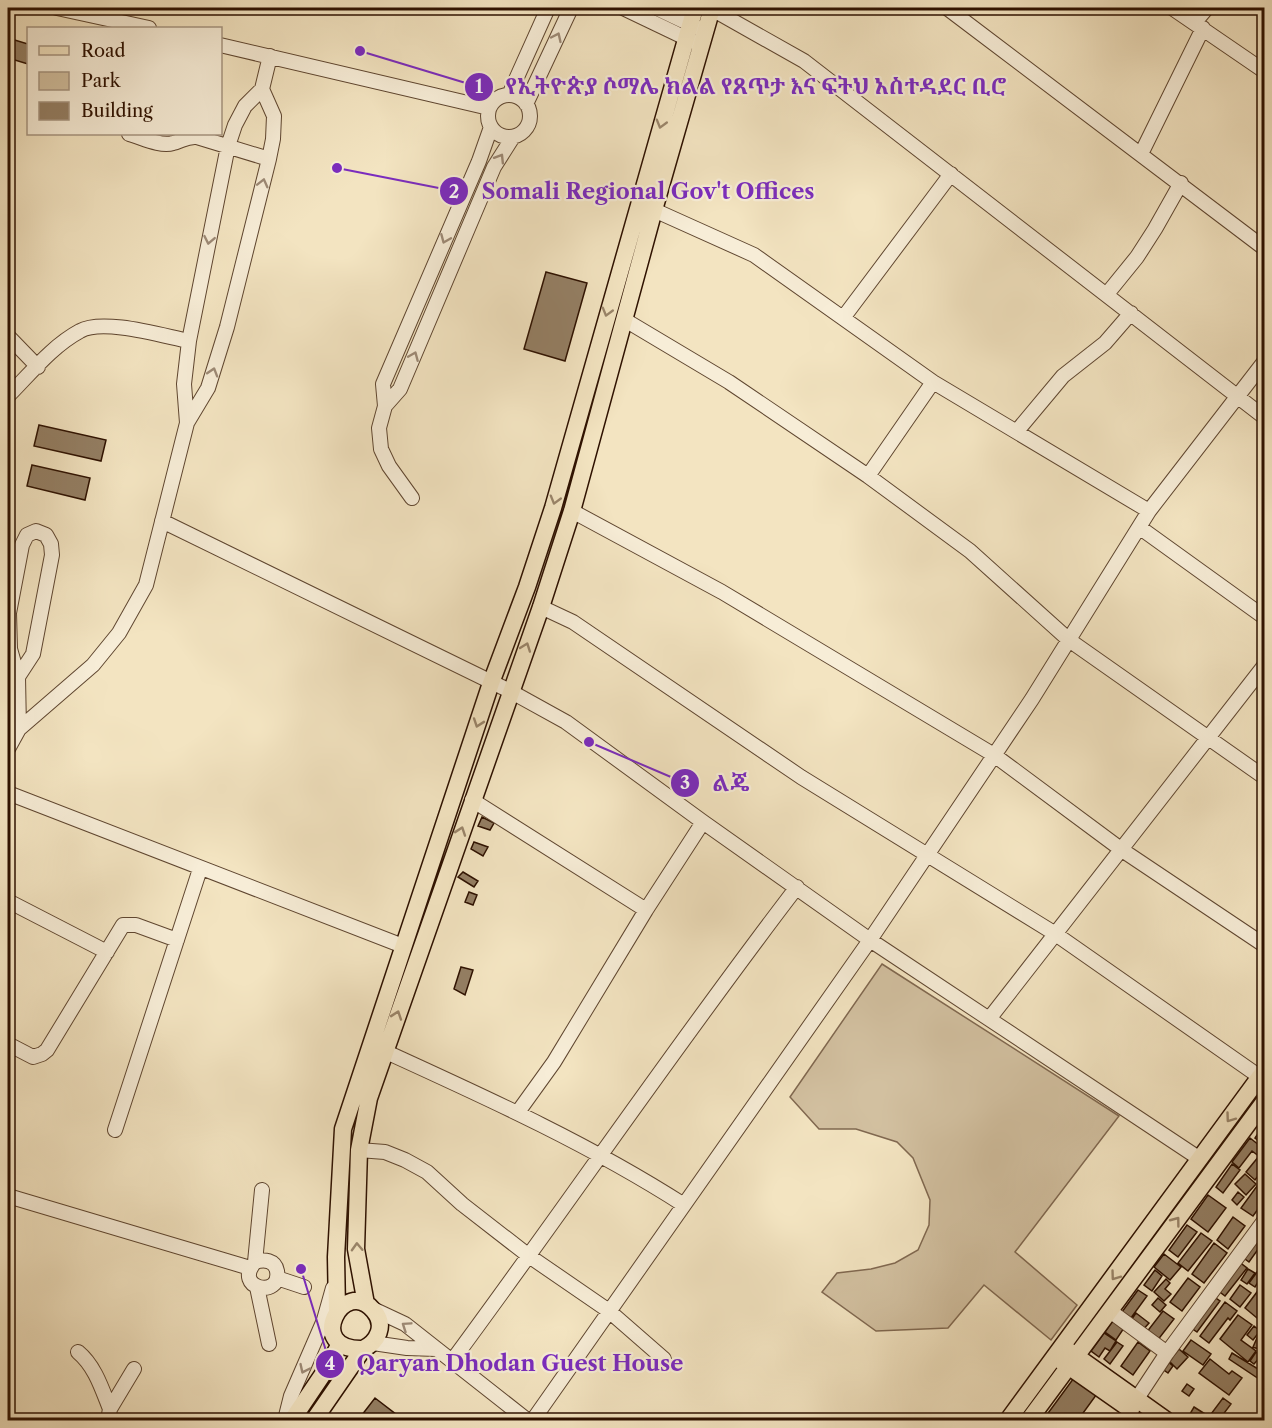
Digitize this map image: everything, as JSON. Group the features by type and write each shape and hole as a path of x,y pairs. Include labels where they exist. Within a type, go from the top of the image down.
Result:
{"main road":[{"path":"314,1420 368,1346 378,1337 380,1322 370,1306 356,1249 359,1150 369,1098 572,511 654,210 695,34 695,8"},
{"path":"337,1310 343,1129 491,683 527,587 553,508 695,34 711,8"},
{"path":"1029,1420 1066,1356 1200,1159 1262,1074"},
{"path":"1008,1420 1110,1311 1264,1102"},
{"path":"368,1346 351,1349 340,1344 332,1331 333,1316 337,1310 351,1302 370,1306"},
{"path":"292,1420 340,1344"},
{"path":"1066,1356 1166,1420"},
{"path":"1066,1356 1146,1420"}],"street":[{"path":"57,8 144,27"},
{"path":"509,95 548,8"},
{"path":"526,104 571,8"},
{"path":"623,8 695,34"},
{"path":"656,8 695,34"},
{"path":"711,8 804,61 1264,417"},
{"path":"946,8 1181,183 1264,248"},
{"path":"1172,8 1264,71"},
{"path":"1141,154 1207,8"},
{"path":"222,45 489,108"},
{"path":"187,423 184,384 189,341 228,146 245,106 262,89 270,56"},
{"path":"8,749 19,729 93,664 119,633 146,585 187,423 208,388 227,327 269,159 274,116 262,89"},
{"path":"412,498 389,466 381,449 380,428 385,406 383,384 479,161 490,127 489,108 495,100 509,95 521,99 531,115 524,132 513,137 497,134 490,127"},
{"path":"133,135 172,144 188,136 269,159"},
{"path":"385,406 400,389 494,167 513,137"},
{"path":"843,318 951,174"},
{"path":"1107,294 1143,248 1181,183"},
{"path":"654,210 754,255 933,382 1149,512"},
{"path":"1017,431 1063,376 1105,343 1131,313"},
{"path":"625,320 729,382 868,476 970,551 1068,640 1264,777"},
{"path":"8,396 59,346 82,329 108,325 189,341"},
{"path":"8,336 38,367"},
{"path":"533,1420 927,856 1149,512 1264,362"},
{"path":"868,476 933,382"},
{"path":"572,511 722,592 994,755 1122,850 1264,945"},
{"path":"162,521 510,691 567,722 870,940 1200,1159"},
{"path":"1139,527 1264,617"},
{"path":"18,677 33,654 52,555 51,544 46,535 36,531 27,535 22,545 9,613 10,649 18,677 19,729"},
{"path":"541,606 573,622 792,771 927,856 994,894 1262,1074"},
{"path":"989,1019 1264,666"},
{"path":"8,793 403,946"},
{"path":"472,800 646,910"},
{"path":"518,1112 554,1062 646,910 703,822"},
{"path":"115,1130 200,869"},
{"path":"452,1361 719,988 797,887"},
{"path":"10,902 107,952"},
{"path":"8,1044 33,1057 47,1050 123,926 129,924 177,940"},
{"path":"384,1051 518,1112 601,1155 684,1205"},
{"path":"359,1150 385,1152 427,1172 462,1204 529,1256 609,1311 664,1359"},
{"path":"8,1196 252,1265 262,1259 270,1261 278,1273 277,1278 272,1286 264,1289 251,1282 249,1275 252,1265 262,1190"},
{"path":"1136,1400 1167,1353 1264,1221"},
{"path":"285,1420 291,1396 324,1320 337,1274"},
{"path":"277,1278 304,1287"},
{"path":"257,1287 269,1344"},
{"path":"370,1306 405,1324 527,1420"},
{"path":"1110,1311 1167,1353"},
{"path":"368,1346 436,1349"},
{"path":"78,1352 99,1379 109,1415"},
{"path":"109,1415 134,1369"}],"green space":[{"path":"882,964 1119,1116 1015,1252 1077,1305 1051,1340 984,1285 948,1328 876,1331 822,1292 837,1273 871,1269 895,1263 918,1250 929,1225 930,1200 913,1158 897,1142 856,1129 819,1129 790,1097"}],"building":[{"path":"8,38 27,44 27,64 8,58"},
{"path":"546,272 587,283 565,361 524,349"},
{"path":"39,425 106,440 101,461 34,446"},
{"path":"32,465 90,478 85,500 27,486"},
{"path":"482,817 494,823 490,830 478,826"},
{"path":"474,842 488,847 483,856 471,849"},
{"path":"463,872 478,881 474,887 458,877"},
{"path":"469,892 477,895 473,905 465,902"},
{"path":"461,967 473,970 465,995 454,989"},
{"path":"1264,1127 1264,1145 1255,1138"},
{"path":"1250,1138 1264,1149 1264,1160 1252,1151 1239,1168 1232,1162"},
{"path":"1259,1156 1264,1160 1264,1168 1255,1180 1246,1172"},
{"path":"1232,1164 1240,1170 1223,1193 1216,1187"},
{"path":"1245,1174 1256,1184 1246,1195 1235,1184"},
{"path":"1257,1186 1264,1192 1264,1201 1253,1216 1241,1208"},
{"path":"1238,1192 1244,1197 1237,1205 1232,1200"},
{"path":"1208,1195 1226,1208 1208,1232 1191,1219"},
{"path":"1233,1217 1245,1226 1228,1249 1217,1240"},
{"path":"1187,1225 1197,1232 1178,1257 1169,1250"},
{"path":"1253,1232 1264,1241 1249,1262 1237,1253"},
{"path":"1201,1233 1212,1241 1188,1271 1178,1263"},
{"path":"1214,1243 1227,1253 1204,1283 1192,1274"},
{"path":"1164,1254 1181,1267 1170,1280 1154,1267"},
{"path":"1234,1258 1247,1268 1225,1296 1212,1286"},
{"path":"1248,1269 1255,1273 1247,1284 1241,1280"},
{"path":"1155,1270 1162,1276 1152,1291 1144,1285"},
{"path":"1257,1272 1262,1276 1255,1287 1249,1283"},
{"path":"1188,1278 1200,1287 1182,1311 1170,1302"},
{"path":"1166,1279 1170,1283 1165,1289 1171,1294 1164,1301 1154,1292"},
{"path":"1263,1284 1264,1308 1257,1318 1245,1308"},
{"path":"1240,1285 1251,1293 1240,1307 1230,1299"},
{"path":"1138,1290 1147,1296 1128,1322 1119,1316"},
{"path":"1207,1292 1220,1301 1197,1332 1184,1323"},
{"path":"1158,1298 1166,1305 1160,1312 1152,1305"},
{"path":"1225,1302 1237,1311 1230,1320 1228,1318 1209,1343 1200,1336"},
{"path":"1163,1311 1174,1319 1157,1341 1146,1333"},
{"path":"1136,1313 1149,1323 1141,1332 1129,1323"},
{"path":"1238,1315 1252,1325 1241,1340 1256,1351 1248,1362 1220,1339"},
{"path":"1115,1317 1126,1325 1116,1340 1105,1332"},
{"path":"1254,1326 1260,1331 1253,1340 1247,1335"},
{"path":"1104,1333 1116,1341 1110,1351 1105,1348 1099,1357 1091,1351"},
{"path":"1257,1338 1264,1341 1261,1350 1253,1347"},
{"path":"1191,1340 1211,1354 1203,1365 1183,1351"},
{"path":"1117,1342 1123,1346 1110,1364 1104,1359"},
{"path":"1138,1342 1150,1351 1133,1375 1121,1366"},
{"path":"1179,1349 1188,1357 1177,1369 1169,1361"},
{"path":"1256,1352 1261,1356 1254,1364 1250,1361"},
{"path":"1232,1353 1263,1372 1259,1379 1229,1359"},
{"path":"1264,1358 1264,1371 1258,1366"},
{"path":"1210,1359 1229,1374 1232,1371 1242,1378 1229,1395 1199,1373"},
{"path":"1167,1361 1173,1366 1168,1373 1161,1368"},
{"path":"1079,1371 1102,1387 1078,1420 1043,1420"},
{"path":"1187,1384 1194,1389 1189,1396 1182,1391"},
{"path":"375,1398 397,1415 393,1420 358,1420"},
{"path":"1223,1398 1231,1404 1219,1420 1211,1414"},
{"path":"1194,1407 1213,1419 1187,1419"},
{"path":"1264,1408 1264,1420 1255,1420"}],"place":[{"name":"የኢትዮጵያ ሶማሌ ክልል የጸጥታ እና ፍትህ አስተዳደር ቢሮ","path":"360,51"},
{"name":"Somali Regional Gov't Offices","path":"337,168"},
{"name":"ልጄ","path":"589,742"},
{"name":"Qaryan Dhodan Guest House","path":"301,1269"}]}
